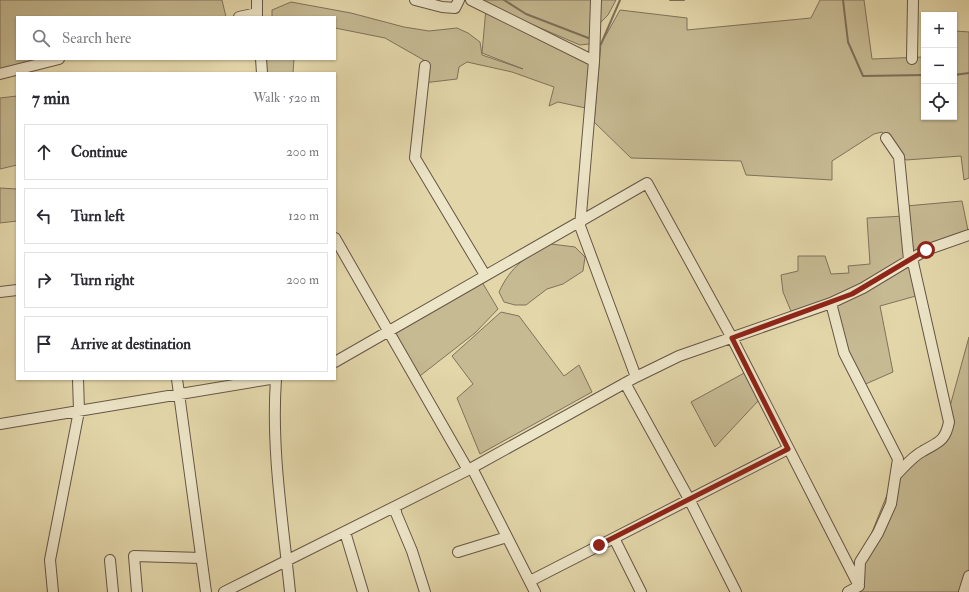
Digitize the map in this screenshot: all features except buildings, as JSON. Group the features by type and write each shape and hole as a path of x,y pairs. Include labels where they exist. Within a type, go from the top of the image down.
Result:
{"street":[{"path":"257,0 257,15"},
{"path":"415,0 442,8 455,8 458,0"},
{"path":"471,0 594,61"},
{"path":"596,0 594,61 580,226 636,376"},
{"path":"912,60 914,0"},
{"path":"0,74 55,60"},
{"path":"261,60 262,72"},
{"path":"425,66 415,158 485,276"},
{"path":"886,138 899,157 911,259 949,422 947,431 942,439 934,446 922,451 896,475"},
{"path":"336,361 647,183 732,338 860,589"},
{"path":"224,592 470,469 636,376 679,356 831,303 863,288 926,250 969,235"},
{"path":"336,240 470,469 535,592"},
{"path":"0,292 16,290"},
{"path":"831,303 844,353 898,459 891,504 878,533 860,562 858,572 860,589"},
{"path":"53,592 50,560 79,410 78,380"},
{"path":"177,380 206,592"},
{"path":"0,424 264,380"},
{"path":"276,380 274,412 290,592"},
{"path":"625,383 689,499 736,592"},
{"path":"530,581 788,449"},
{"path":"396,506 396,513 412,551 425,592"},
{"path":"345,532 363,592"},
{"path":"458,552 507,537"},
{"path":"614,538 641,592"},
{"path":"137,592 134,556 201,558"},
{"path":"110,560 113,592"},
{"path":"964,592 969,576"},
{"path":"848,592 860,589"}],"shaded area":[{"path":"0,0 222,0 226,16 16,16 16,60 49,60 0,74"},
{"path":"479,0 616,0 608,15 601,22 589,44 580,45 517,18 594,61 590,109 558,102 549,106 554,87 512,72 467,62 459,67 457,79 423,83 427,62 385,38 336,28 336,16 272,16 272,10 291,2 351,13 404,27 429,31 457,28 468,33 480,42 482,55 523,69 482,53 486,8"},
{"path":"820,0 864,0 872,59 921,57 921,120 957,120 957,31 969,32 969,178 964,180 961,156 906,160 882,132 874,134 832,161 832,180 746,175 741,161 631,158 594,122 601,44 620,10 687,18 687,30 811,18"},
{"path":"263,60 294,60 293,72 265,72"},
{"path":"16,96 16,165 0,169 0,98"},
{"path":"0,188 16,189 16,221 0,223"},
{"path":"962,201 969,235 912,258 906,206"},
{"path":"905,216 909,260 923,294 880,306 893,372 861,386 831,306 793,316 783,292 781,275 798,271 798,256 825,256 831,274 849,273 848,266 870,264 867,218"},
{"path":"551,244 575,247 585,257 583,271 563,284 547,289 526,305 515,305 504,302 499,292 509,275 520,263 534,253"},
{"path":"482,282 498,309 475,333 416,379 396,333"},
{"path":"501,312 519,316 564,376 579,365 592,392 480,454 457,398 473,384 452,356"},
{"path":"969,337 969,592 855,592 860,562 897,470 941,439"},
{"path":"746,372 759,400 715,447 691,402"}],"waterway":[{"path":"504,0 526,14 591,39"},
{"path":"598,42 601,44 620,0"},
{"path":"670,0 684,0"},
{"path":"843,0 848,42 863,76 921,75"},
{"path":"957,75 969,73"}],"route":[{"path":"599,545 788,449 732,338 831,303 852,294 926,250"}]}
